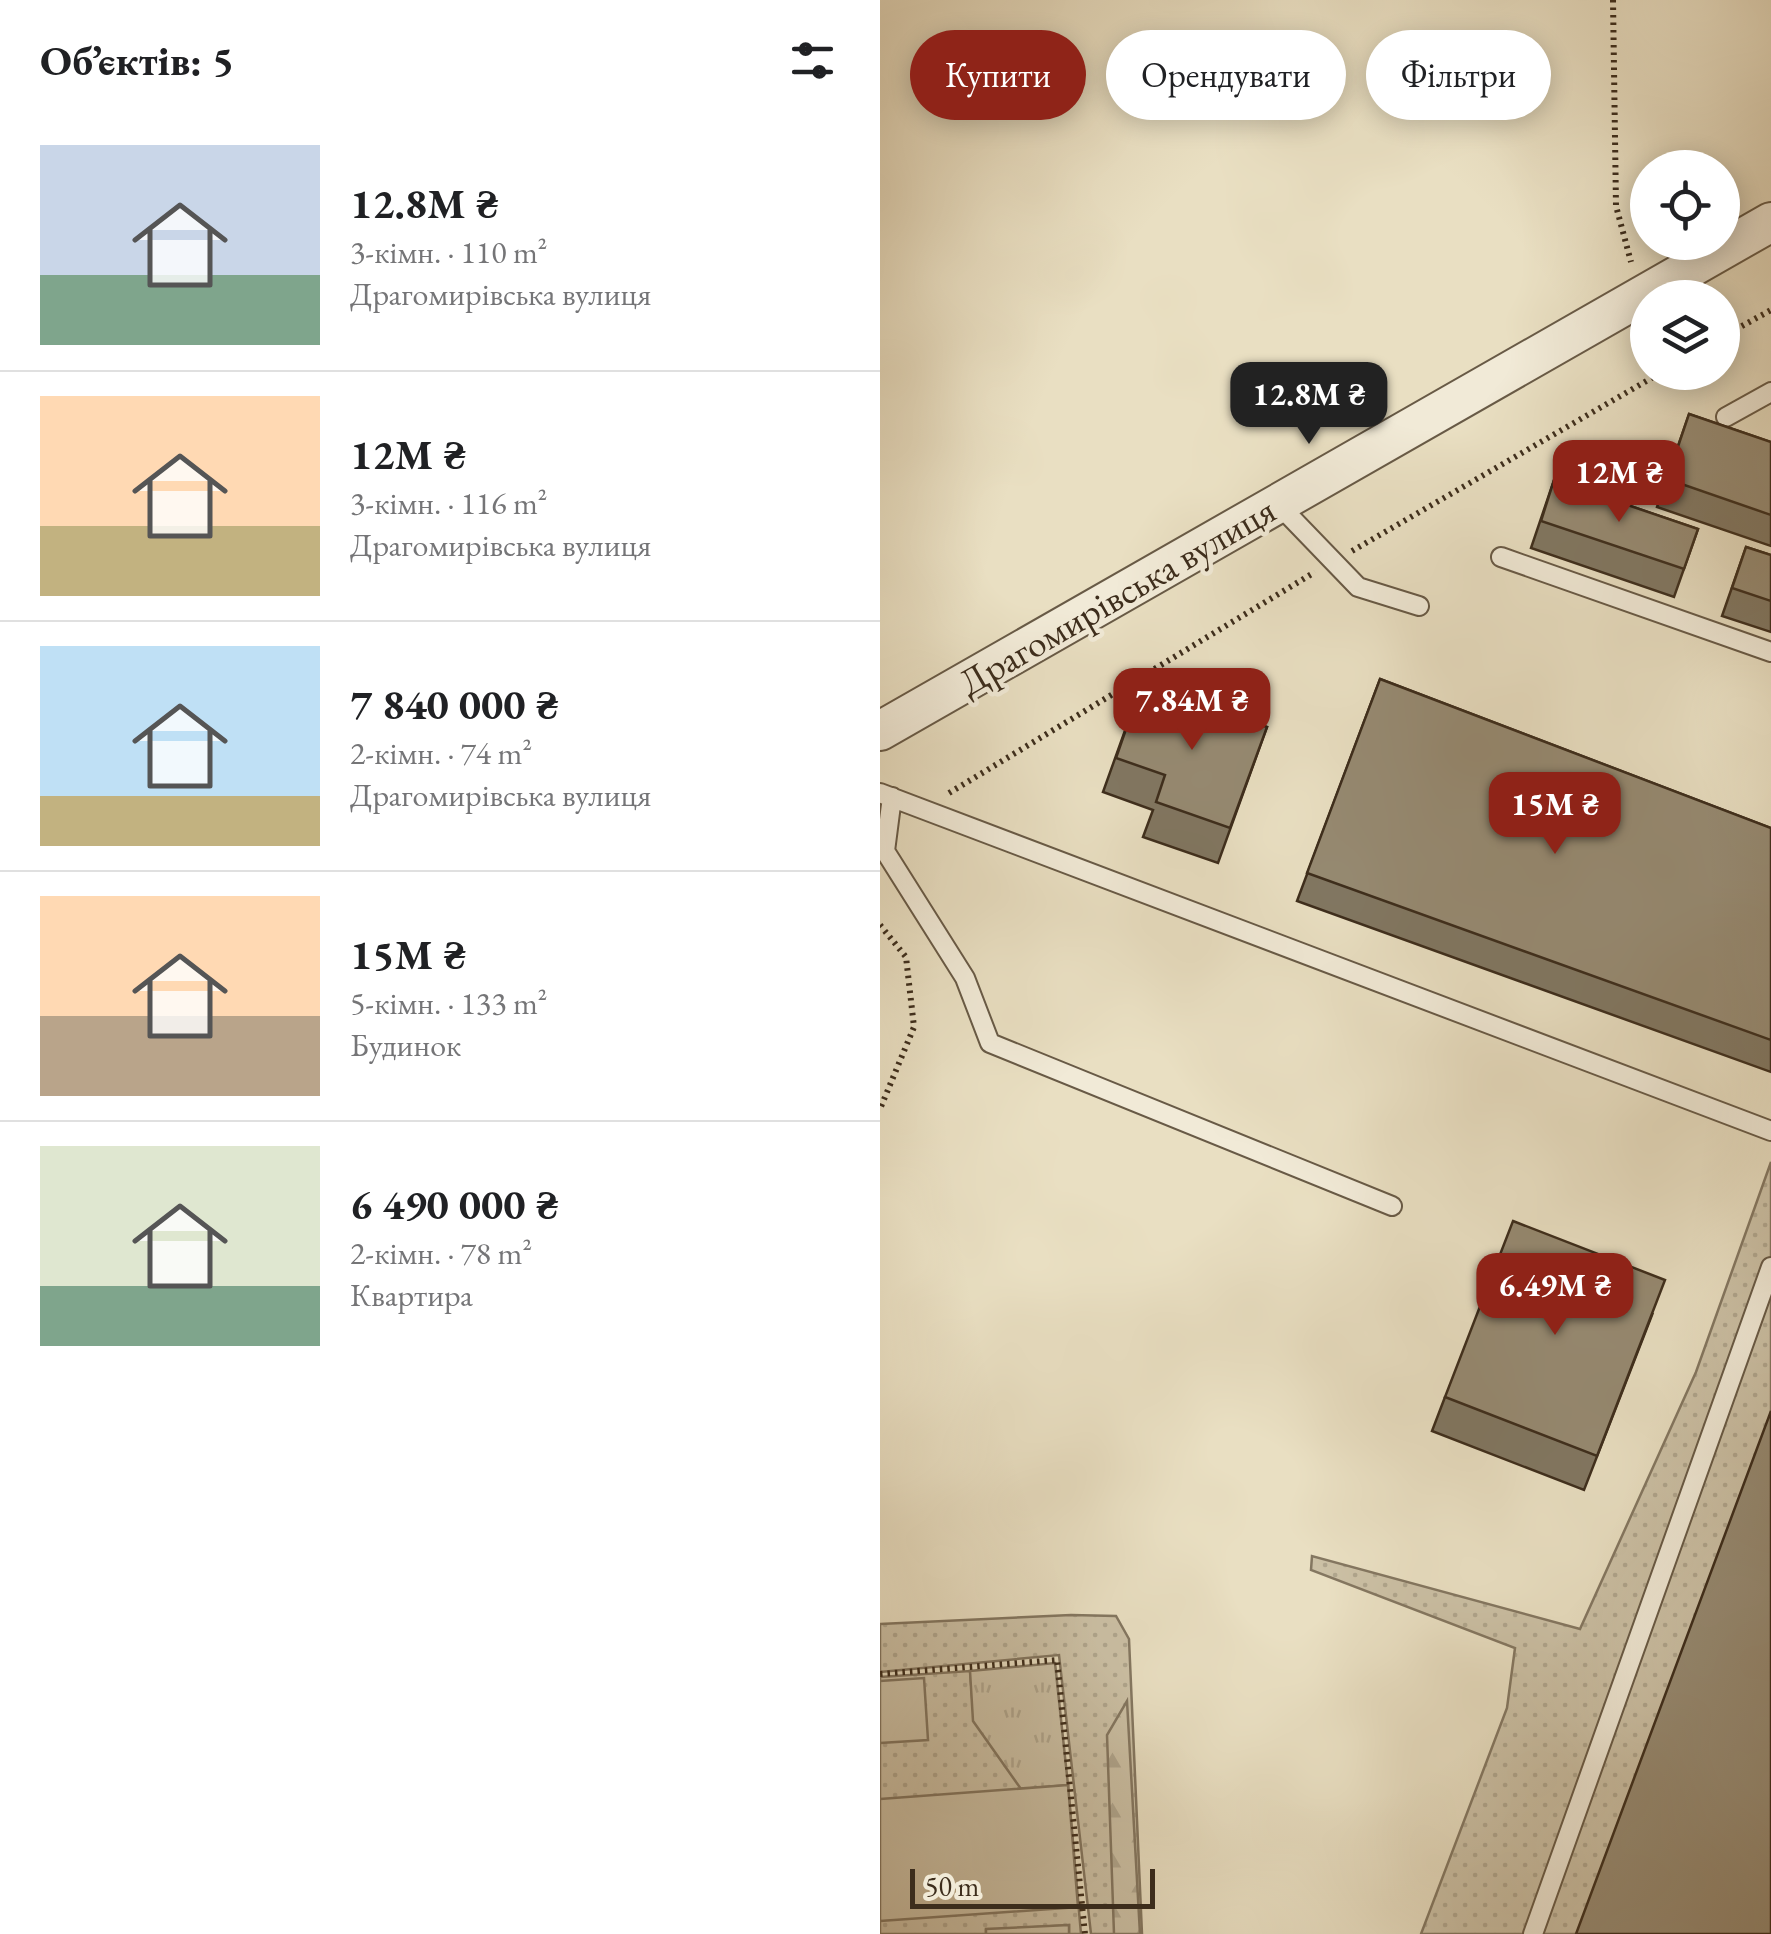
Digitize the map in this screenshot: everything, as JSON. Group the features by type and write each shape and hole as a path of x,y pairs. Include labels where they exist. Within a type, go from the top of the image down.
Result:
{"street":[{"name":"Драгомирівська вулиця","path":"1670,280 1771,222"},
{"name":"Драгомирівська вулиця","path":"880,731 1630,303"}],"lane":[{"path":"1726,417 1771,392"},
{"path":"1278,504 1358,588 1419,606"},
{"path":"1501,557 1771,652"},
{"path":"1392,1206 990,1043 965,978 885,851 886,795 1771,1132"},
{"path":"1533,1934 1771,1267"}],"path":[{"path":"1613,0 1616,206 1636,280"},
{"path":"1740,328 1771,310"},
{"path":"922,809 1334,562 1631,390"},
{"path":"880,925 906,956 914,1028 880,1109"},
{"path":"880,1674 1057,1660 1085,1934"}],"green space":[{"path":"1771,1162 1771,1934 1421,1934 1507,1708 1515,1648 1311,1570 1312,1556 1580,1629 1696,1372"},
{"path":"1116,1616 1129,1639 1142,1934 1091,1934 1059,1655 880,1672 880,1624"},
{"path":"1055,1663 1068,1785 1021,1789 973,1721 970,1671"},
{"path":"970,1671 974,1721 1021,1788 1068,1785 1081,1934 1069,1934 1069,1925 986,1930 986,1934 880,1934 880,1677"},
{"path":"924,1678 928,1740 880,1743 880,1681"},
{"path":"1127,1701 1140,1934 1114,1934 1107,1735"},
{"path":"1068,1785 1078,1907 880,1921 880,1799"},
{"path":"1069,1925 1069,1934 986,1934 986,1929"}],"building":[{"path":"1689,414 1771,442 1771,515 1667,479"},
{"path":"1554,480 1698,529 1684,569 1541,521"},
{"path":"1746,547 1771,555 1771,601 1732,588"},
{"path":"1380,679 1771,828 1771,1040 1307,873"},
{"path":"1142,683 1267,727 1230,828 1156,802 1165,775 1116,758"},
{"path":"1513,1221 1665,1280 1597,1456 1445,1397"},
{"path":"1771,1411 1771,1934 1576,1934"}]}
